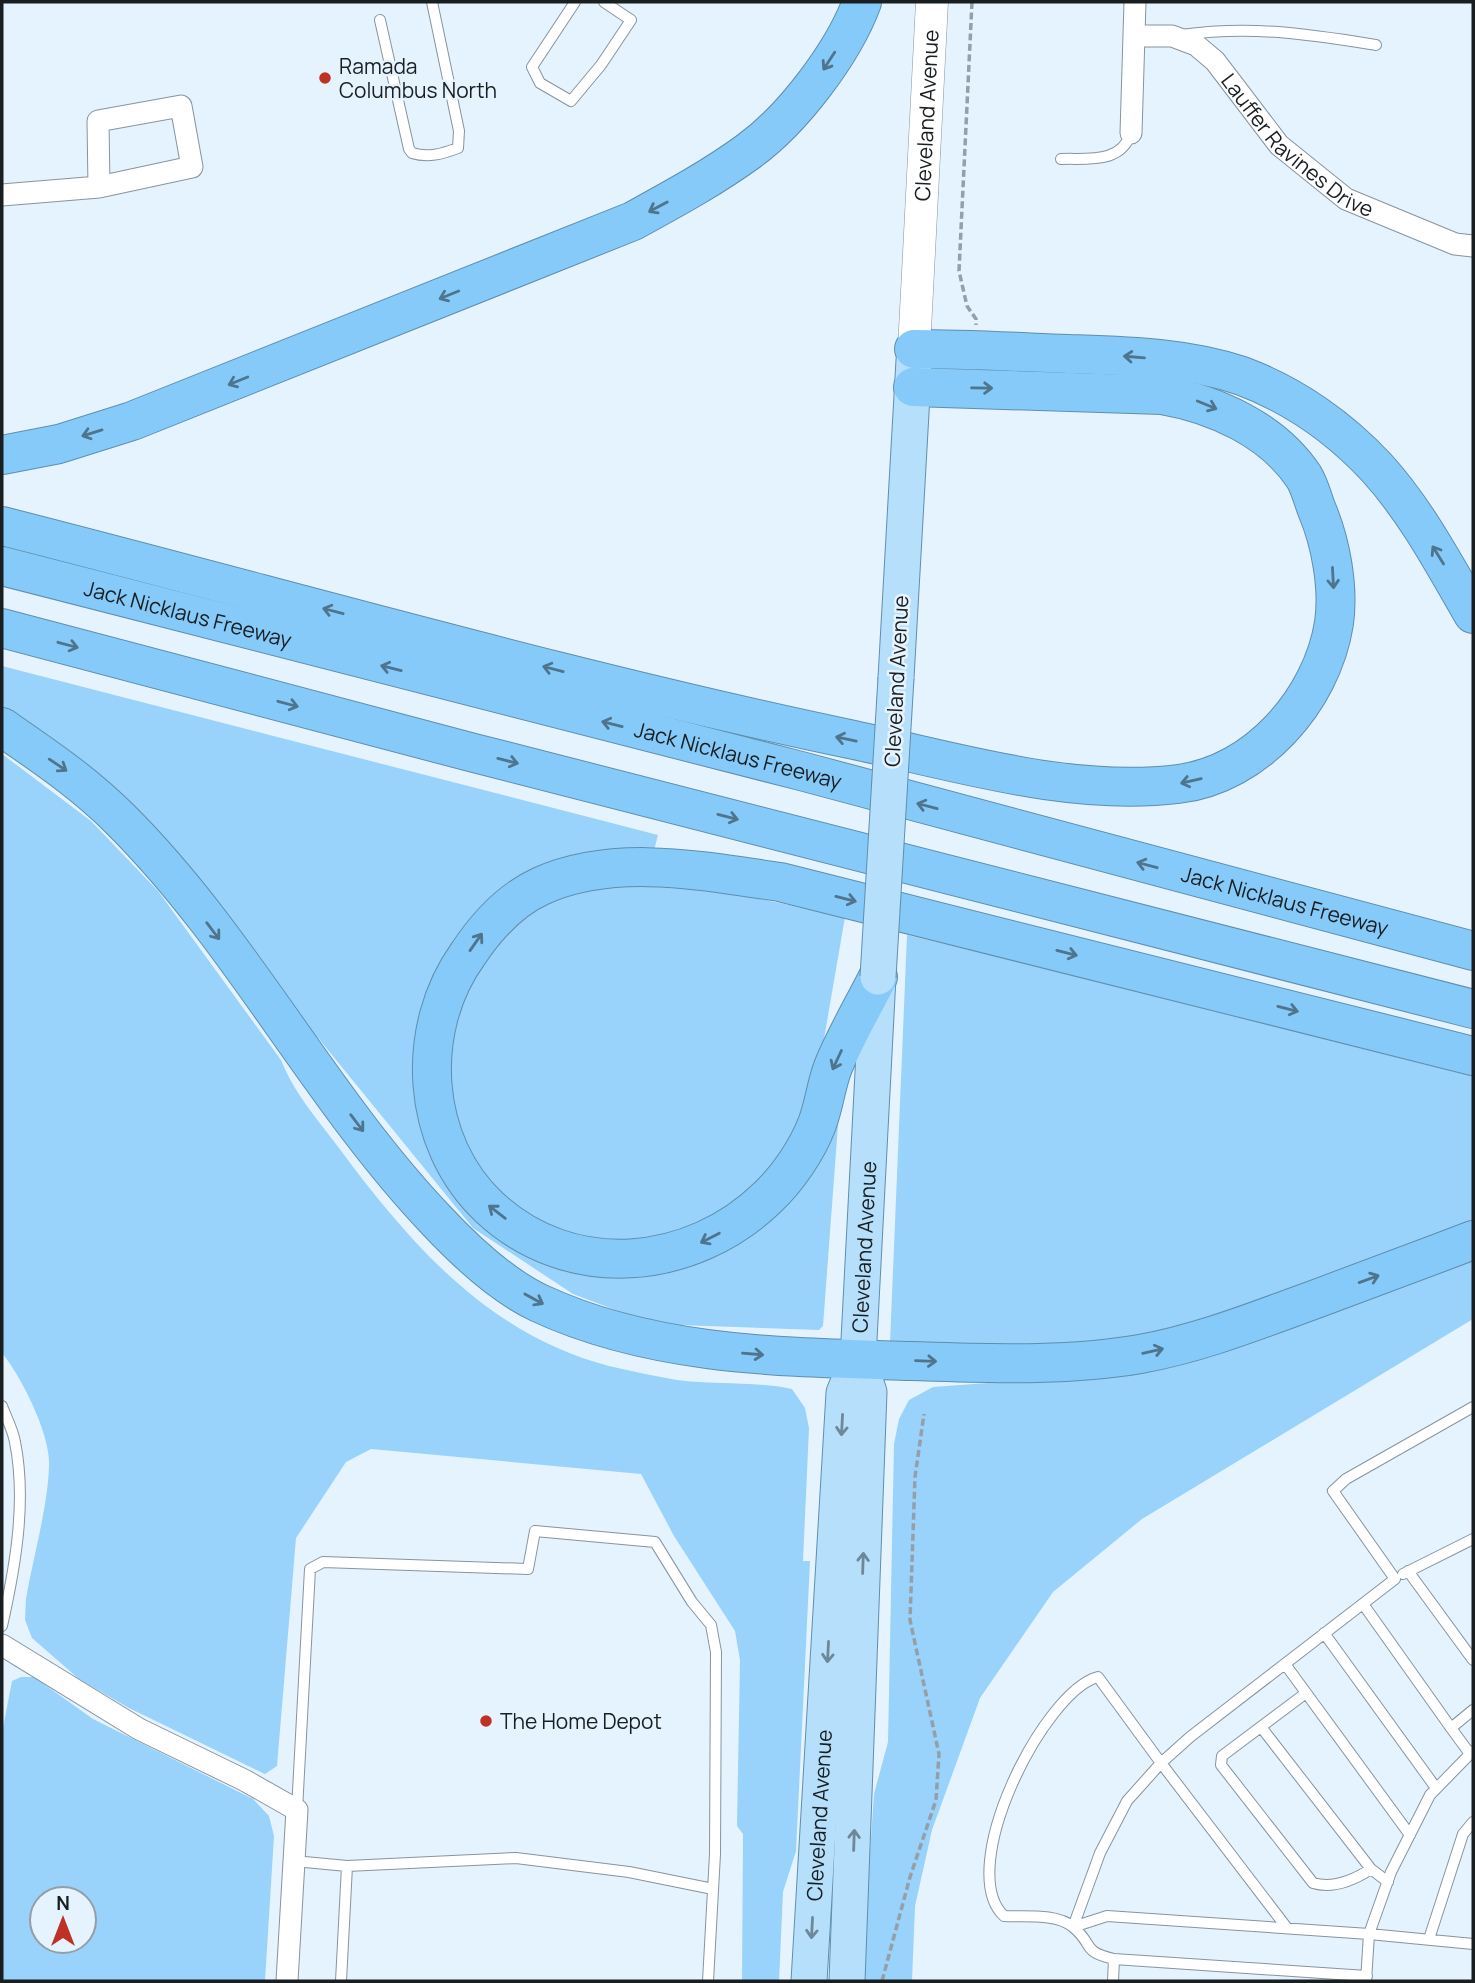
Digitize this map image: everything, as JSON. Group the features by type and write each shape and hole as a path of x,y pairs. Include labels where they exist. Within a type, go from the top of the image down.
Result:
{"highway":[{"path":"2,455 59,444 144,417 633,221 692,189 751,150 771,131 816,80 855,21 862,2"},
{"path":"914,349 1134,357 1193,364 1242,376 1287,398 1339,431 1377,468 1407,504 1473,614"},
{"path":"2,526 724,713 1020,775 1094,785 1183,784 1220,774 1253,755 1284,725 1308,694 1325,654 1334,622 1333,568 1323,524 1304,478 1275,446 1230,414 1196,401 1162,395 913,387"},
{"name":"Jack Nicklaus Freeway","path":"2,566 800,771 1473,951"},
{"path":"2,628 474,753 1473,1009"},
{"path":"2,727 69,772 121,820 172,877 388,1165 437,1221 482,1264 536,1301 599,1326 706,1349 858,1359 1047,1363 1138,1354 1214,1337 1473,1240"},
{"path":"878,977 832,1068 817,1125 792,1170 769,1196 740,1222 673,1254 635,1259 599,1258 564,1250 528,1235 490,1208 461,1170 440,1129 431,1082 433,1042 442,1001 459,966 484,931 507,909 540,886 611,870 678,868 780,882 1473,1056"}],"main road":[{"name":"Cleveland Avenue","path":"809,1981 844,1393 858,1359 932,2"},
{"name":"Cleveland Avenue","path":"848,1981 869,1392 858,1359"}],"street":[{"path":"1131,133 1135,2"},
{"name":"Lauffer Ravines Drive","path":"1136,36 1172,36 1196,45 1215,61 1279,145 1346,199 1455,244 1473,246"},
{"path":"2,195 99,187 192,167 181,106 98,121 99,187"},
{"path":"2,1645 139,1729 244,1780 296,1810 287,1981"}],"lane":[{"path":"380,20 409,149 422,156 458,148 460,139 432,2"},
{"path":"575,2 532,68 540,83 571,101 601,65 631,20 604,2"},
{"path":"1172,36 1227,28 1291,31 1376,45"},
{"path":"1061,159 1101,158 1118,153 1127,145 1131,133"},
{"path":"2,1406 15,1440 20,1492 17,1536 2,1626"},
{"path":"1395,1579 1333,1491 1346,1479 1473,1407"},
{"path":"296,1810 310,1569 323,1562 528,1569 534,1531 655,1542 692,1602 711,1625 716,1651 713,1889 708,1981"},
{"path":"1073,1927 1100,1853 1127,1801 1161,1763 1190,1737 1395,1579 1472,1544"},
{"path":"1408,1571 1473,1660"},
{"path":"1287,1928 1098,1677 1084,1681 1077,1687 1042,1732 1007,1791 995,1823 987,1872 995,1908 1004,1916 1054,1918 1073,1927 1094,1954 1114,1959 1366,1978 1369,1934 1388,1882 1410,1835 1430,1795 1472,1753 1451,1728 1363,1604"},
{"path":"1324,1633 1437,1788"},
{"path":"1285,1664 1410,1835"},
{"path":"1306,1693 1222,1756 1221,1765 1313,1883 1331,1886 1359,1877 1371,1869"},
{"path":"1451,1728 1473,1710"},
{"path":"1261,1727 1371,1869 1388,1882"},
{"path":"1429,1939 1463,1834 1473,1822"},
{"path":"293,1861 347,1866 516,1858 628,1872 713,1889"},
{"path":"341,1981 347,1866"},
{"path":"1073,1927 1107,1916 1473,1944"},
{"path":"1113,1981 1114,1959"}],"path":[{"path":"972,2 959,271 967,306 976,319 974,350"},
{"path":"882,1981 910,1877 936,1800 939,1754 910,1620 915,1477 924,1414"}],"shaded area":[{"path":"2,666 658,835 651,862 598,865 431,983 416,1034 413,1061 415,1088 493,1225 689,1256 828,1124 838,1125 823,1326 819,1330 678,1325 629,1315 573,1294 473,1228 319,1039 278,1002 2,715"},
{"path":"2,754 91,821 158,891 281,1060 315,1117 394,1218 455,1281 526,1332 566,1352 609,1366 677,1380 792,1389 805,1408 809,1428 803,1561 810,1561 796,1851 783,1892 779,1981 742,1981 743,1834 737,1826 740,1660 735,1631 674,1536 641,1474 371,1449 346,1462 296,1538 277,1766 265,1774 129,1708 79,1679 32,1638 25,1620 26,1599 43,1515 49,1466 45,1438 33,1406 18,1376 2,1353"},
{"path":"676,881 845,917 819,1068 786,1157 736,1211 628,1252 511,1218 440,1117 463,964 556,892"},
{"path":"907,935 1473,1069 1473,1229 1139,1347 890,1343"},
{"path":"1473,1255 1473,1319 1142,1519 1053,1592 980,1698 932,1830 915,1906 912,1981 858,1981 864,1942 874,1794 888,1742 894,1444 899,1419 909,1400 933,1387 1056,1378"},
{"path":"21,1677 34,1677 93,1719 253,1799 269,1816 274,1836 265,1981 2,1981 2,1733 12,1681"}],"place":[{"name":"Ramada Columbus North","path":"325,78"},
{"name":"The Home Depot","path":"486,1721"}]}
